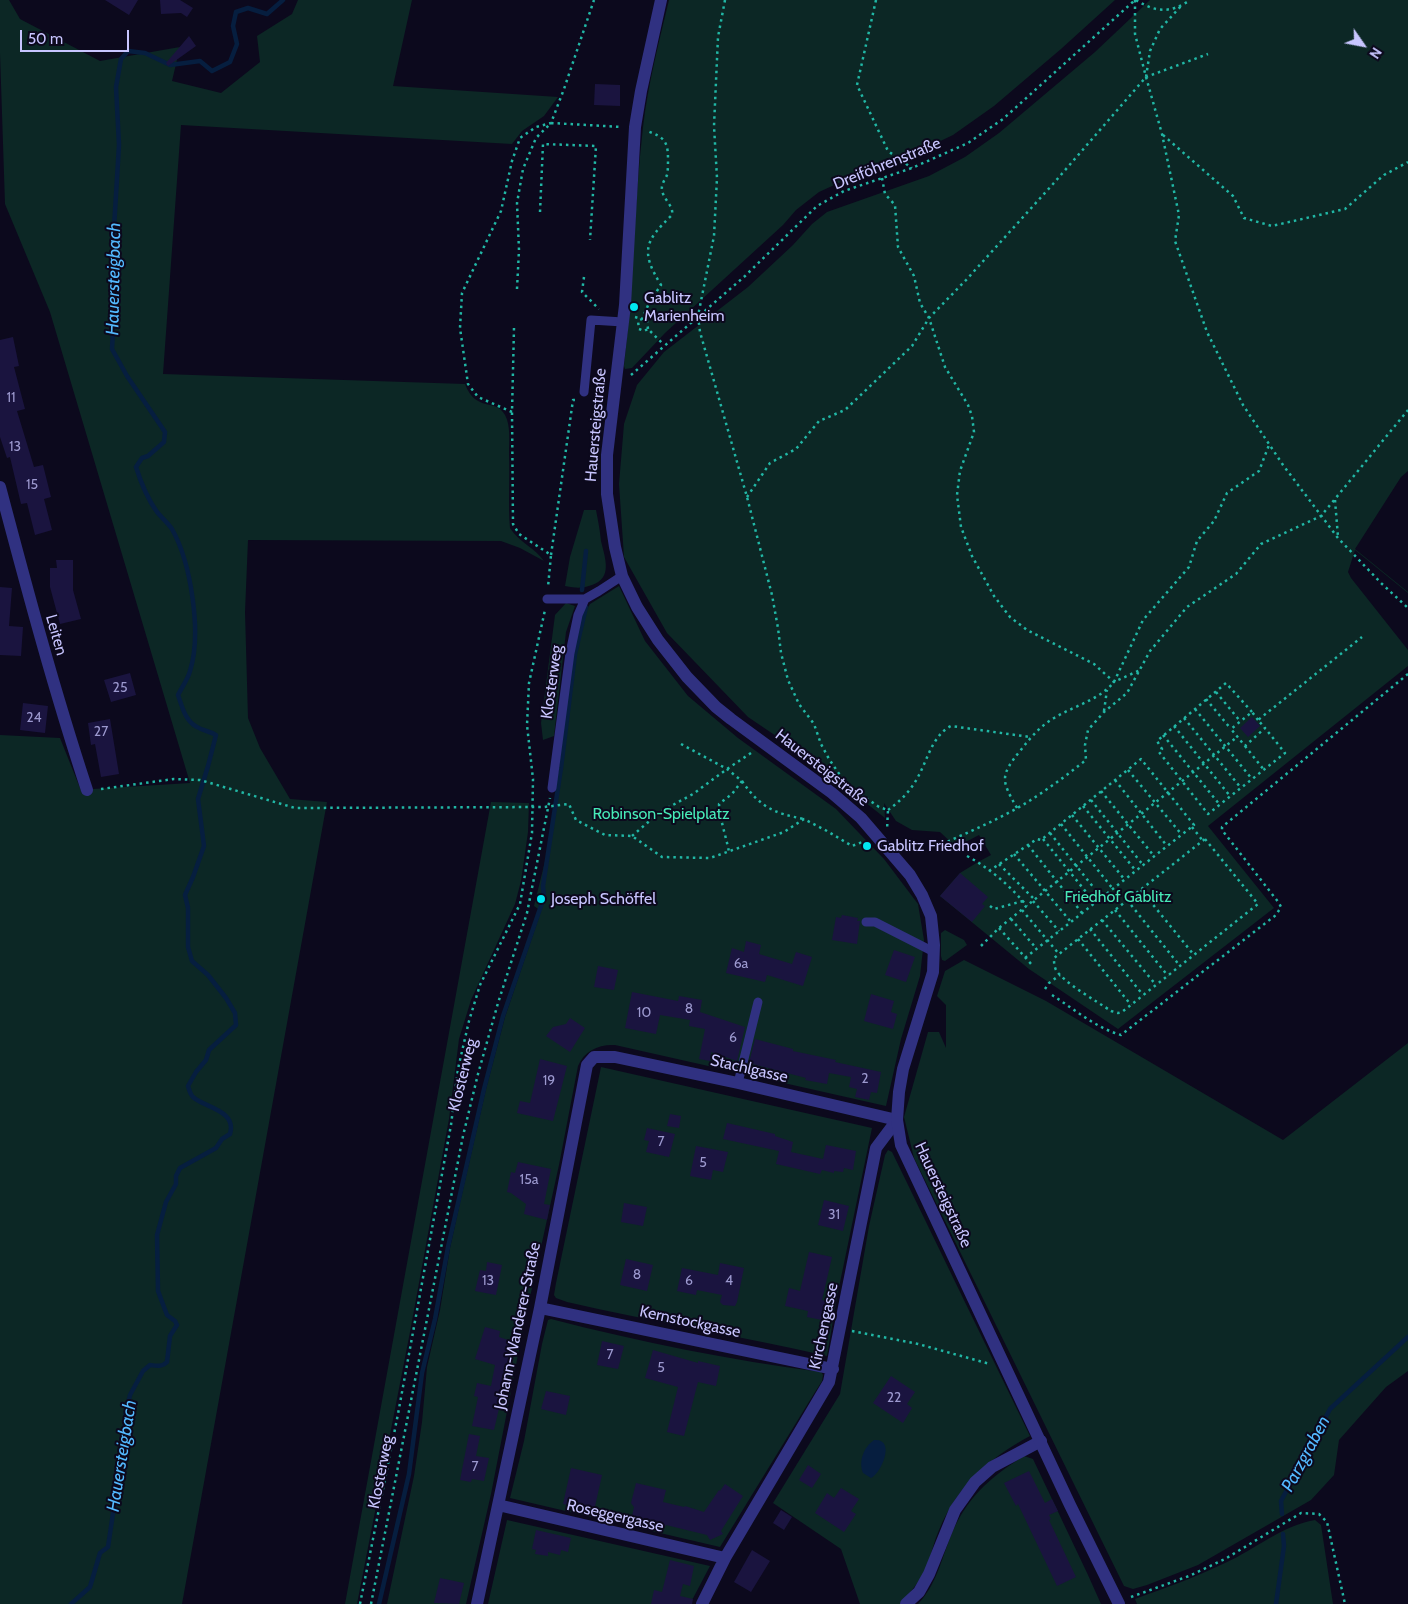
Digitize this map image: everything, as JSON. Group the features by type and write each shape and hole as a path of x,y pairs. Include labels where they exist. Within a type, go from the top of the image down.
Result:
{"street":[{"name":"Hauersteigstraße","path":"661,0 635,128 623,319 613,399 607,476 611,527 622,576 637,607 687,677 716,707 832,793 855,813 878,836 910,875 926,903 933,924 933,972 903,1070 896,1120 901,1145 1118,1603"},
{"name":"Leiten","path":"0,487 30,603 86,790"},
{"name":"Stachlgasse","path":"594,1057 615,1056 896,1120"},
{"name":"Johann-Wanderer-Straße","path":"477,1604 540,1308 587,1065 594,1057"},
{"name":"Kirchengasse","path":"702,1604 725,1558 829,1382 876,1148 896,1120"},
{"name":"Kernstockgasse","path":"540,1308 833,1368"},
{"path":"906,1604 919,1592 926,1580 955,1510 975,1482 992,1467 1042,1441"},
{"name":"Roseggergasse","path":"498,1505 725,1558"},
{"path":"710,1588 713,1604"}],"lane":[{"path":"584,392 591,320 623,319"},
{"path":"547,599 585,599 622,576"},
{"name":"Klosterweg","path":"552,788 570,653 578,615 585,599"},
{"path":"866,922 875,922 934,952"},
{"path":"738,1083 758,1002"}],"path":[{"path":"516,289 519,250 517,203 523,169 536,138 551,123 594,0"},
{"path":"726,0 718,37 714,126 717,178 714,236 698,316 700,332 772,595 781,653 788,680 799,704 814,724 829,759 846,784 879,807 888,810"},
{"path":"876,0 857,85 888,151 912,168"},
{"path":"1181,6 1169,10 1158,10 1135,0 1135,34 1162,134 1178,215 1175,240 1207,332 1243,405 1269,445 1338,538 1380,583 1408,608"},
{"name":"Dreiföhrenstraße","path":"628,378 745,276 817,206 844,191 912,168 968,143 1003,119 1135,0"},
{"path":"1146,77 1150,51 1160,28 1181,6 1190,0"},
{"path":"746,497 770,463 796,449 819,420 846,410 912,346 929,318 1033,206 1146,77 1208,54"},
{"path":"512,412 478,397 468,384 460,328 462,292 501,211 512,162 520,138 536,127 551,123 635,128 659,136 666,142 668,148 668,169 662,191 673,210 672,215 658,229 650,242 648,250 650,264 661,285 650,301 642,318 638,321 640,329 644,331 648,329"},
{"path":"1162,134 1232,196 1244,218 1272,226 1345,209 1384,174 1408,162"},
{"path":"540,212 543,144 596,146 590,240"},
{"path":"882,178 885,194 895,205 898,247 914,276 920,303 929,318 944,366 968,405 972,416 974,432 960,471 957,495 961,527 972,556 994,596 1010,617 1028,630 1094,664 1114,682"},
{"path":"584,278 582,292 602,313 623,319"},
{"path":"642,318 647,321 648,329 664,345"},
{"path":"514,328 512,412 513,524 519,534 551,555"},
{"path":"360,1604 400,1405 450,1135 458,1069 469,1021 480,985 520,904 532,833 533,778 527,724 529,684 547,599 551,555 573,400 582,400 584,392"},
{"path":"936,847 1017,808 1058,782 1086,760 1084,745 1088,730 1104,712 1127,693 1142,669 1150,651 1187,607 1236,574 1261,544 1321,516 1408,410"},
{"path":"1017,808 1007,790 1004,778 1007,768 1030,737 1042,726 1058,715 1076,708 1107,690 1114,682 1143,620 1189,568 1197,541 1214,521 1227,493 1258,471 1269,445"},
{"path":"1335,499 1338,538"},
{"path":"1258,720 1362,637"},
{"path":"1114,682 1142,669"},
{"path":"1052,994 1103,1028 1121,1035 1276,915 1281,907 1279,903 1222,830 1222,827 1408,674"},
{"path":"1226,683 1252,712 1285,752 1208,814 1159,752 1162,749 1156,741 1226,683"},
{"path":"1104,712 1107,690"},
{"path":"1216,692 1240,721"},
{"path":"1206,699 1264,770"},
{"path":"1195,708 1252,780"},
{"path":"1231,729 1252,712"},
{"path":"1184,718 1241,788"},
{"path":"888,810 901,801 918,777 933,745 944,730 952,726 1030,737"},
{"path":"1174,726 1230,796"},
{"path":"1245,746 1265,728"},
{"path":"1164,735 1220,805"},
{"path":"981,946 999,928 1237,737"},
{"path":"681,744 727,769 742,781 751,794 770,810 804,819 827,830 852,846 878,836 889,829 888,810"},
{"path":"632,836 660,812 693,794 765,744"},
{"path":"989,871 1037,839 1043,839 1141,759 1194,825 1192,827 1203,841"},
{"path":"1128,770 1182,835"},
{"path":"86,790 174,779 200,780 295,808 532,807 569,804 576,820 605,835 632,836 662,857 701,859 729,852 784,832 804,819"},
{"path":"1115,780 1167,846"},
{"path":"729,852 720,818 719,804 732,794 742,781"},
{"name":"Klosterweg","path":"371,1604 463,1136 498,1003 527,913 552,788"},
{"path":"1102,791 1155,856"},
{"path":"1091,800 1144,865"},
{"path":"1083,806 1136,871"},
{"path":"1072,815 1124,880"},
{"path":"1062,824 1113,889"},
{"path":"1025,958 1192,827"},
{"path":"1050,833 1102,898"},
{"path":"1043,839 1095,903"},
{"path":"1205,839 1258,904 1144,995 1118,1013 1111,1011 1060,975 1054,964 1054,958 1203,841 1205,839"},
{"path":"1028,845 1082,913"},
{"path":"1014,854 1071,922"},
{"path":"967,856 1009,886 1027,906"},
{"path":"1000,864 1034,900 1059,931"},
{"path":"1140,890 1194,956"},
{"path":"1127,900 1180,966"},
{"path":"990,906 994,910 1023,901"},
{"path":"1022,910 1059,954"},
{"path":"1115,910 1168,976"},
{"path":"1011,919 1036,949"},
{"path":"1102,920 1156,985"},
{"path":"999,928 1032,965"},
{"path":"1090,930 1144,995"},
{"path":"1078,939 1131,1005"},
{"path":"1045,989 1060,975"},
{"path":"841,1329 918,1344 1007,1369"},
{"path":"1118,1603 1225,1560 1301,1513 1319,1514 1327,1522 1345,1604"}],"green space":[{"path":"0,0 9,0 20,19 100,61 180,47 172,81 221,93 260,62 257,36 292,14 298,0 412,0 393,86 558,97 544,116 522,131 512,144 181,125 163,374 465,384 475,399 497,407 505,415 509,434 510,528 544,561 520,548 501,541 248,540 245,612 248,718 260,748 290,799 327,802 182,1604 0,1604 0,735 60,738 82,793 93,789 190,783 50,312 5,204"},
{"path":"669,0 1115,0 994,106 953,135 911,155 854,176 819,192 796,210 783,225 665,333 632,368 625,369 637,187 643,127 651,79"},
{"name":"Friedhof Gablitz","path":"1150,0 1408,0 1408,471 1401,477 1355,549 1408,593 1355,550 1348,572 1408,650 1408,666 1208,826 1274,908 1118,1029 1029,969 940,896 960,873 991,855 979,835 956,847 940,832 912,830 896,821 884,803 885,818 813,761 748,717 667,633 624,557 619,484 624,424 637,385 664,352 748,287 793,245 812,224 827,212 929,176 965,157 999,133 1095,52"},
{"path":"584,510 596,510 606,567 605,572 599,582 592,585 578,588 565,586 570,557"},
{"name":"Robinson-Spielplatz","path":"619,586 645,641 688,696 738,738 836,809 884,859 918,904 924,940 920,976 901,1039 886,1106 615,1045 598,1047 584,1056 578,1066 559,1165 523,1329 491,1494 466,1604 387,1604 414,1476 422,1422 427,1367 440,1310 450,1248 461,1198 505,1017 541,911 534,906 546,857 560,768 573,656 581,619 590,604"},
{"path":"566,603 575,606 566,632 554,736 543,740 541,723 555,615"},
{"path":"491,802 529,803 528,832 521,881 515,904 471,1000 459,1039 449,1119 357,1604 345,1604"},
{"path":"945,930 964,940 967,945 945,961 942,960 941,956 941,933"},
{"path":"964,960 1046,1001 1283,1140 1408,1043 1408,1371 1386,1387 1339,1440 1334,1475 1311,1500 1198,1565 1133,1589 1124,1586 914,1158 904,1117 928,1032 939,1032 946,1048 946,1005 937,996 945,971"},
{"path":"601,1067 872,1128 837,1297 827,1356 599,1309 556,1298 554,1295 556,1283"},
{"path":"888,1150 892,1152 1030,1436 988,1464 965,1487 955,1500 937,1534 923,1574 900,1604 860,1604 841,1549 773,1503 840,1394 869,1226 885,1155"},
{"path":"551,1319 685,1350 821,1372 823,1375 822,1381 720,1547 510,1498 524,1441 542,1344 548,1320"},
{"path":"1024,1456 1033,1459 1101,1604 918,1604 934,1581 956,1524 971,1500 1000,1472"},
{"path":"507,1520 710,1566 690,1604 488,1604"},
{"path":"1315,1520 1321,1525 1333,1604 1137,1604 1135,1599 1214,1568 1291,1527"}],"water":[{"path":"874,1440 881,1441 886,1450 883,1463 871,1478 863,1473 861,1464 865,1450"}],"building":[{"path":"105,0 138,0 129,15"},
{"path":"160,0 180,0 193,8 187,17 181,13 161,14"},
{"path":"189,36 196,46 168,66 166,63"},
{"path":"595,84 620,85 620,106 594,105"},
{"path":"13,337 19,366 14,367 25,409 17,411 34,467 43,465 51,497 44,499 52,530 35,535 27,503 21,504 10,457 7,458 0,437 0,340"},
{"path":"56,560 73,560 73,590 81,619 60,624 50,587 50,568 57,568"},
{"path":"0,587 12,588 9,626 23,627 21,656 0,655"},
{"path":"130,673 136,695 111,702 104,680"},
{"path":"23,703 48,706 45,733 20,730"},
{"path":"1252,717 1260,726 1248,737 1240,728"},
{"path":"110,719 119,774 101,777 95,744 91,745 88,723"},
{"path":"960,873 988,897 982,904 985,906 972,922 940,896"},
{"path":"842,915 858,918 857,921 860,921 857,944 832,940 836,917 841,918"},
{"path":"746,941 761,945 759,954 792,964 796,952 812,957 803,986 767,975 765,982 726,973 732,948 744,952"},
{"path":"894,950 915,957 906,982 885,975"},
{"path":"598,966 618,970 614,990 594,987"},
{"path":"632,992 678,1001 679,996 702,1000 700,1012 745,1027 737,1061 711,1052 710,1061 699,1059 705,1029 689,1026 690,1020 660,1015 656,1034 625,1028"},
{"path":"871,994 894,1001 891,1012 897,1014 893,1029 864,1021"},
{"path":"570,1018 585,1028 570,1052 546,1036 553,1027 566,1024"},
{"path":"755,1039 793,1049 793,1051 836,1060 835,1062 881,1072 877,1093 871,1092 869,1100 855,1097 857,1089 849,1087 851,1077 829,1073 827,1084 805,1080 806,1078 749,1063"},
{"path":"540,1059 567,1066 553,1121 517,1113 520,1101 530,1103"},
{"path":"670,1114 681,1116 679,1128 667,1126"},
{"path":"727,1123 775,1134 775,1136 793,1142 791,1152 823,1159 826,1145 856,1151 853,1170 844,1168 843,1172 834,1171 834,1173 822,1170 820,1174 776,1164 779,1151 723,1139"},
{"path":"647,1128 675,1134 669,1157 646,1152 649,1141 644,1140"},
{"path":"696,1146 728,1152 723,1172 713,1170 711,1180 690,1176"},
{"path":"518,1162 551,1169 544,1204 550,1205 547,1220 524,1214 526,1204 507,1192 511,1172 515,1173"},
{"path":"824,1200 849,1206 843,1231 818,1225"},
{"path":"624,1203 647,1207 643,1226 621,1222"},
{"path":"809,1252 832,1257 822,1300 826,1301 822,1320 807,1317 808,1311 785,1306 789,1288 800,1291"},
{"path":"626,1259 653,1265 647,1291 620,1285"},
{"path":"487,1262 502,1265 496,1295 475,1291 480,1270 486,1271"},
{"path":"720,1263 744,1268 735,1306 723,1305 720,1302 722,1295 697,1290 696,1295 677,1291 682,1268 718,1275"},
{"path":"485,1327 500,1331 499,1337 514,1342 502,1382 511,1384 507,1401 501,1400 494,1430 472,1426 478,1397 474,1396 477,1383 491,1386 495,1365 475,1359"},
{"path":"602,1341 624,1346 618,1369 597,1365"},
{"path":"653,1350 698,1363 698,1361 720,1366 716,1386 698,1382 684,1436 667,1432 678,1387 645,1378"},
{"path":"891,1376 915,1392 907,1404 912,1408 903,1423 873,1403"},
{"path":"546,1391 570,1396 566,1415 541,1409"},
{"path":"469,1434 480,1436 476,1456 489,1458 484,1481 472,1479 471,1482 460,1480"},
{"path":"808,1465 821,1474 812,1488 799,1480"},
{"path":"571,1468 602,1475 594,1511 563,1504"},
{"path":"1029,1471 1045,1503 1052,1499 1058,1511 1049,1515 1051,1519 1049,1520 1076,1577 1057,1586 1018,1504 1016,1506 1004,1483"},
{"path":"636,1483 666,1490 663,1502 704,1512 725,1484 743,1496 721,1531 723,1534 710,1540 707,1535 666,1525 665,1527 651,1524 649,1530 637,1528 640,1518 632,1516 634,1507 631,1503"},
{"path":"841,1488 859,1499 851,1511 856,1514 844,1532 815,1513 827,1493 834,1498"},
{"path":"781,1510 792,1517 784,1530 773,1523"},
{"path":"536,1530 571,1538 568,1552 561,1550 560,1555 548,1552 548,1556 535,1554 536,1550 532,1549"},
{"path":"752,1550 770,1561 751,1592 734,1582"},
{"path":"670,1560 694,1566 690,1586 683,1584 680,1596 693,1599 692,1604 651,1604 654,1590 662,1592"},
{"path":"440,1578 464,1583 459,1604 434,1603"}],"waterway":[{"name":"Hauersteigbach","path":"71,1604 90,1587 100,1553 108,1547 123,1446 126,1412 130,1395 143,1371 150,1365 157,1366 167,1362 170,1336 177,1325 167,1315 158,1291 157,1235 166,1202 176,1184 176,1176 180,1168 216,1148 222,1139 230,1134 231,1126 225,1115 198,1101 190,1093 188,1086 206,1060 209,1050 236,1025 235,1013 226,998 208,975 192,961 188,947 188,908 185,895 204,846 198,799 216,735 199,728 190,721 178,695 189,674 193,655 195,638 193,598 185,560 179,543 172,529 150,501 136,467 142,458 148,456 164,442 165,432 127,376 112,349 111,278 119,145 116,87 121,59 128,51 145,53 170,65 200,61 212,71 230,62 237,44 233,26 236,12 248,8 267,14 283,0"},
{"path":"582,590 586,551"},
{"path":"379,1604 409,1474 422,1373 484,1089 503,1016 544,897 543,886 561,768 575,654 586,607"},
{"name":"Parzgraben","path":"1282,1514 1281,1501 1330,1409 1408,1337"},
{"name":"Parzgraben","path":"1276,1604 1284,1546 1283,1534"}],"place":[{"name":"Gablitz Marienheim","path":"634,307"},
{"name":"Gablitz Friedhof","path":"867,846"},
{"name":"Joseph Schöffel","path":"541,899"}]}
